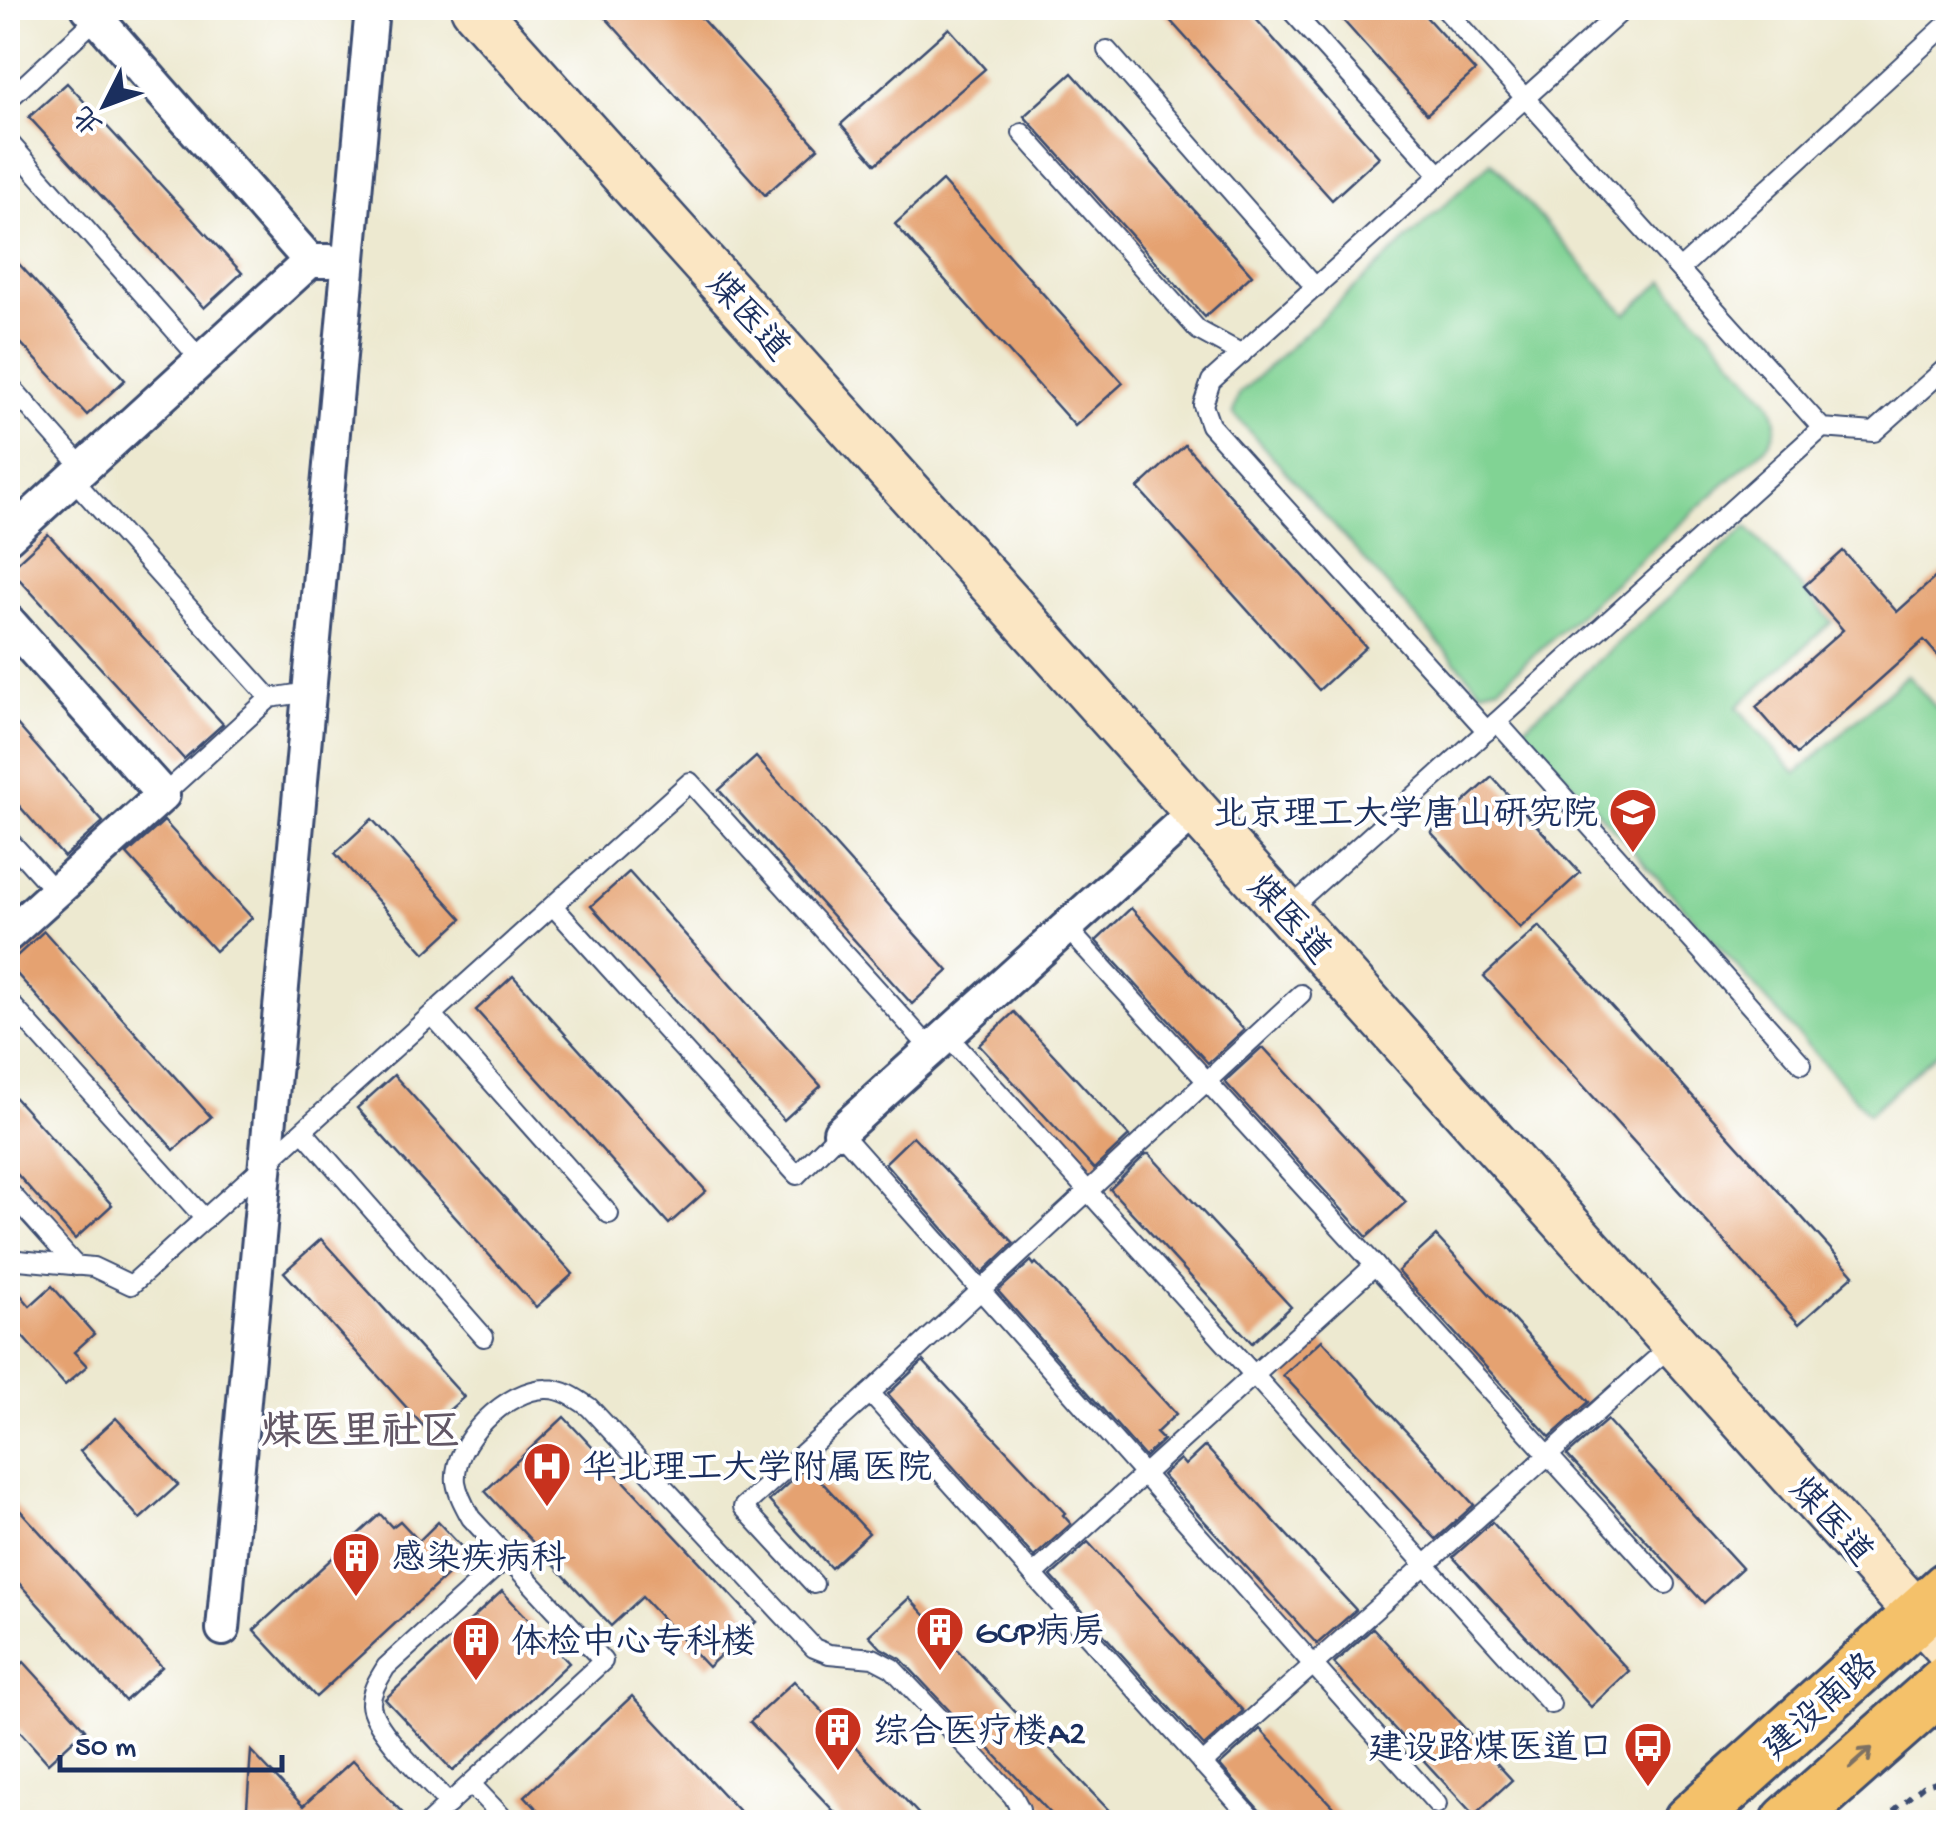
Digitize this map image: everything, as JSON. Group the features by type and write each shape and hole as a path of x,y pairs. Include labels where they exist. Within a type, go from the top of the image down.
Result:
{"main road":[{"name":"建设南路","path":"1689,1822 1938,1617"},
{"name":"建设南路","path":"1788,1822 1948,1680"}],"street":[{"path":"223,1629 372,8"},
{"name":"煤医道","path":"474,8 1674,1343 1938,1617"},
{"path":"92,12 310,260"},
{"path":"8,537 310,260 349,262"},
{"path":"8,935 163,794 9,626"},
{"path":"840,1132 1195,811"}],"lane":[{"path":"1289,8 1440,176"},
{"path":"1444,8 1822,428 1874,432 1948,366"},
{"path":"1625,8 1211,381 1203,405 1210,426 1802,1064"},
{"path":"8,100 92,12"},
{"path":"1680,269 1948,22"},
{"path":"1106,50 1316,288"},
{"path":"1022,134 1198,330 1242,354"},
{"path":"8,141 201,360"},
{"path":"8,383 78,473 270,698"},
{"path":"1286,913 1822,428"},
{"path":"163,794 270,698 309,692"},
{"path":"8,1259 93,1267 132,1285 690,782 1088,1191 1551,1704"},
{"path":"8,839 56,892"},
{"path":"553,906 797,1175 840,1132 1437,1804"},
{"path":"1066,927 1666,1584"},
{"path":"814,1584 743,1506 1301,994"},
{"path":"14,1007 205,1218"},
{"path":"432,1015 610,1214"},
{"path":"303,1131 484,1337"},
{"path":"8,1190 76,1266"},
{"path":"1033,1575 1375,1266"},
{"path":"1202,1764 1674,1343"},
{"path":"430,1822 603,1661 471,1518 456,1482 458,1461 472,1436 510,1400 529,1391 558,1390 589,1407 814,1648 830,1654 873,1658 892,1668 1013,1796 1021,1822"},
{"path":"870,1393 1255,1822"},
{"path":"449,1804 376,1723 371,1705 375,1686 386,1667 506,1557"},
{"path":"471,1784 507,1822"}],"path":[{"path":"1881,1822 1922,1786 1948,1777"}],"green space":[{"path":"1491,162 1626,314 1664,281 1770,402 1776,425 1766,447 1499,686 1481,690 1233,413 1239,394"},
{"path":"1747,527 1832,622 1737,707 1796,774 1907,675 1948,721 1948,1043 1869,1114 1523,728"}],"building":[{"path":"597,8 692,8 818,148 765,195"},
{"path":"1159,8 1246,8 1379,157 1332,200"},
{"path":"1332,8 1418,8 1475,71 1427,114"},
{"path":"949,28 985,69 876,164 841,124"},
{"path":"1072,73 1252,275 1205,317 1024,116"},
{"path":"67,83 242,273 204,308 29,117"},
{"path":"942,181 1123,383 1075,426 895,224"},
{"path":"8,252 125,380 87,415 8,329"},
{"path":"1185,445 1366,647 1319,690 1138,488"},
{"path":"48,534 223,724 184,759 10,569"},
{"path":"1843,551 1897,612 1948,566 1948,667 1924,640 1797,754 1756,707 1843,630 1804,586"},
{"path":"8,714 103,822 64,857 8,793"},
{"path":"756,757 948,971 912,1004 719,790"},
{"path":"1492,777 1580,873 1520,928 1431,832"},
{"path":"372,819 462,919 425,953 335,853"},
{"path":"164,821 252,918 215,951 127,854"},
{"path":"629,872 821,1086 784,1120 591,906"},
{"path":"1131,908 1244,1030 1208,1063 1096,941"},
{"path":"1539,926 1854,1275 1799,1324 1484,976"},
{"path":"44,931 211,1117 174,1150 8,964"},
{"path":"513,976 706,1191 669,1224 476,1010"},
{"path":"1014,1012 1129,1136 1094,1169 979,1045"},
{"path":"1261,1048 1406,1202 1367,1237 1226,1083"},
{"path":"394,1075 573,1274 536,1307 357,1108"},
{"path":"8,1090 112,1205 75,1239 8,1164"},
{"path":"913,1136 1014,1243 982,1273 885,1163"},
{"path":"1146,1154 1291,1307 1252,1343 1110,1189"},
{"path":"1436,1236 1589,1402 1550,1437 1398,1271"},
{"path":"321,1239 464,1397 427,1430 284,1272"},
{"path":"1031,1261 1176,1414 1156,1433 1163,1440 1145,1457 998,1291"},
{"path":"52,1286 94,1334 74,1352 87,1366 65,1385 8,1320 8,1305 20,1294 30,1306"},
{"path":"1322,1340 1474,1505 1436,1539 1283,1375"},
{"path":"923,1361 1065,1513 1071,1524 1034,1557 888,1394"},
{"path":"564,1417 756,1622 708,1667 642,1597 611,1626 485,1491"},
{"path":"116,1418 178,1485 140,1519 80,1451"},
{"path":"1607,1420 1742,1568 1704,1603 1567,1455"},
{"path":"1205,1446 1356,1610 1317,1644 1162,1475 1180,1459 1185,1465"},
{"path":"807,1466 869,1533 831,1568 769,1501"},
{"path":"8,1497 162,1667 125,1701 8,1571"},
{"name":"感染疾病科","path":"380,1514 392,1527 400,1521 419,1541 438,1522 469,1555 316,1697 254,1630"},
{"path":"1492,1522 1629,1671 1591,1707 1453,1557"},
{"path":"1088,1542 1243,1711 1204,1746 1051,1576"},
{"name":"体检中心专科楼","path":"502,1591 569,1663 453,1771 385,1699"},
{"path":"909,1598 1120,1822 1059,1822 901,1659 881,1648 869,1635"},
{"path":"1373,1628 1512,1780 1474,1815 1334,1663"},
{"path":"24,1662 85,1729 48,1763 8,1718 8,1677"},
{"name":"综合医疗楼A2","path":"794,1681 926,1822 844,1822 750,1722"},
{"path":"632,1696 749,1822 549,1822 525,1796"},
{"path":"1260,1729 1347,1822 1267,1819 1220,1765"},
{"path":"251,1751 303,1806 353,1760 411,1822 246,1822"}],"place":[{"name":"北京理工大学唐山研究院","path":"1633,854"},
{"name":"华北理工大学附属医院","path":"547,1508"},
{"name":"感染疾病科","path":"356,1598"},
{"name":"GCP病房","path":"940,1672"},
{"name":"体检中心专科楼","path":"476,1682"},
{"name":"综合医疗楼A2","path":"838,1772"},
{"name":"建设路煤医道口","path":"1648,1788"}],"district":[{"name":"煤医里社区","path":"361,1429"}]}
